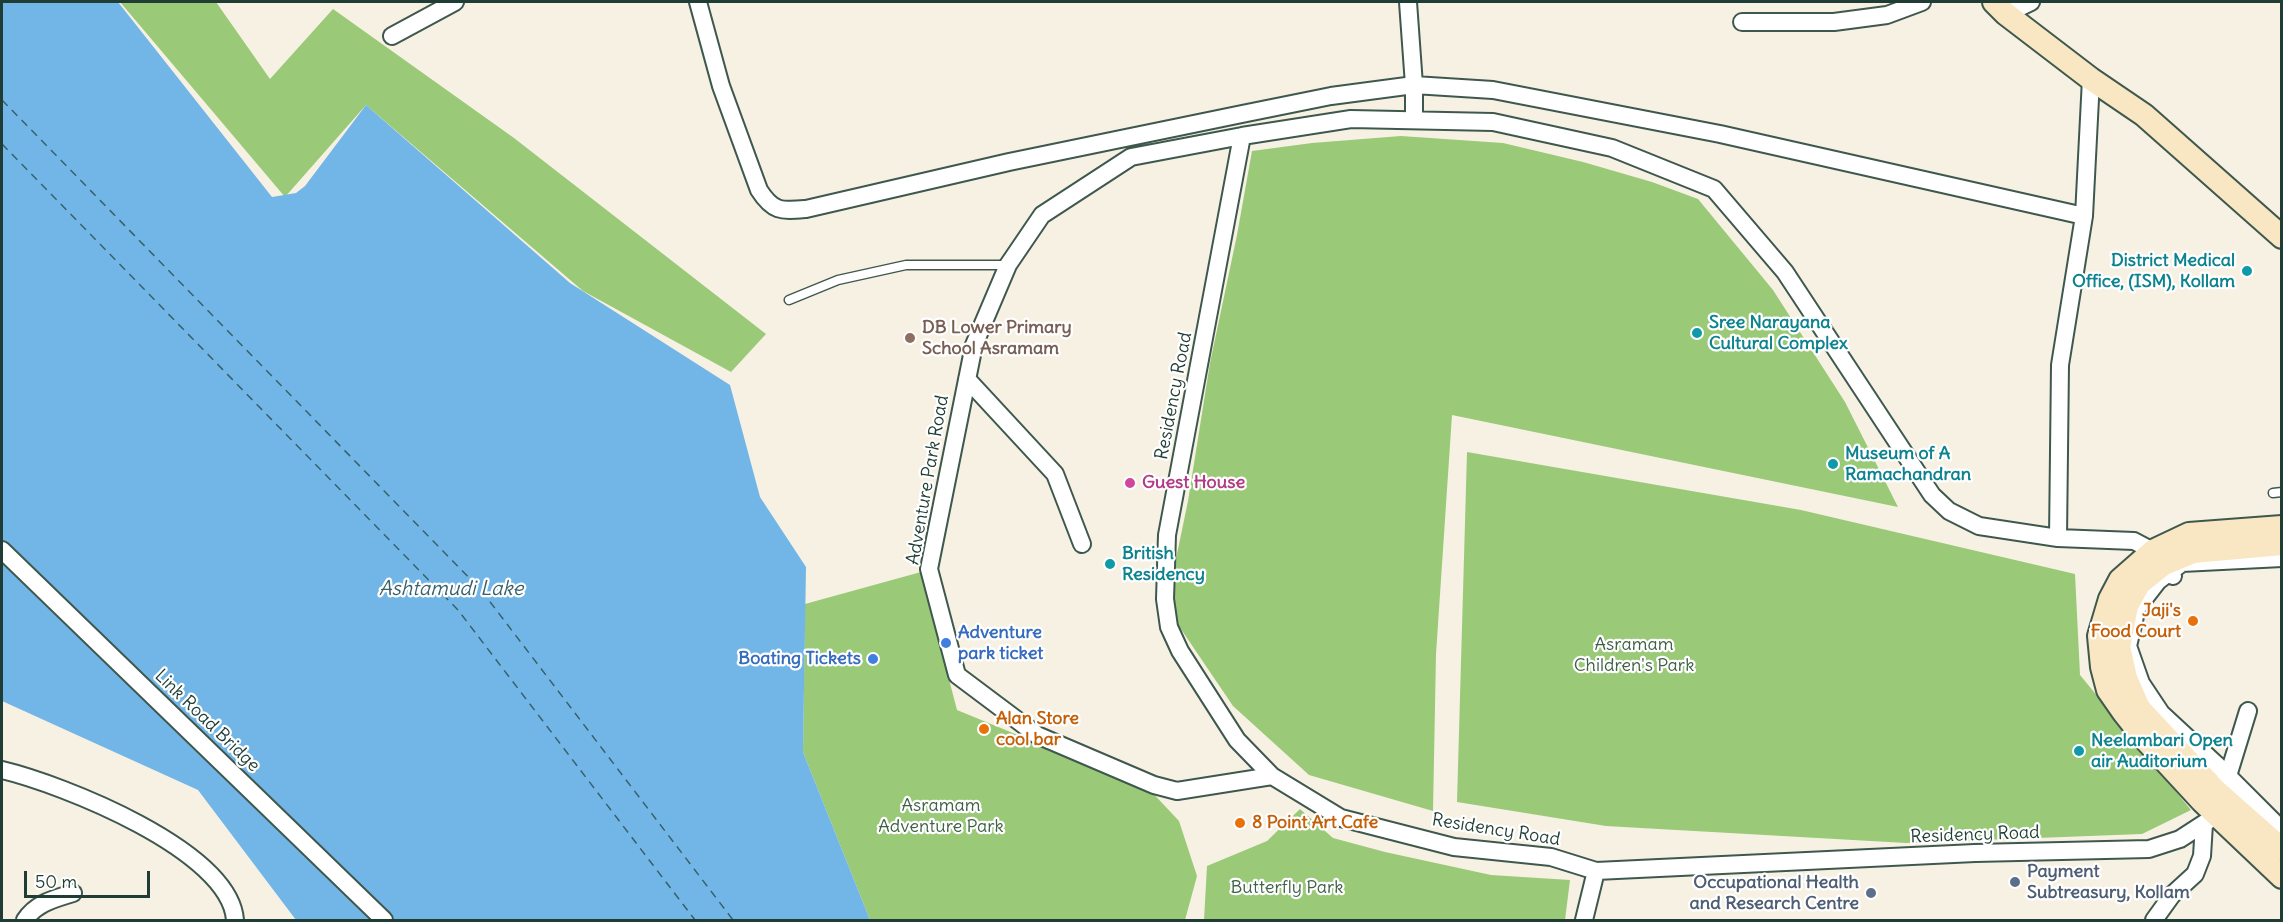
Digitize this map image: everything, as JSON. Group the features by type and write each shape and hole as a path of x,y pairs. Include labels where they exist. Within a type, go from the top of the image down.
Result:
{"main road":[{"path":"2000,8 2091,79 2144,115 2282,237"},
{"path":"2282,527 2189,534 2165,565 2139,584 2127,606 2119,647 2126,678 2139,708 2222,783 2282,849"},
{"path":"2282,544 2193,552 2165,565 2120,580 2110,599 2099,636 2102,667 2108,690 2124,713 2210,819 2282,877"}],"street":[{"path":"392,36 455,2"},
{"path":"699,2 721,86 759,190 768,204 788,211 806,209 1009,162 1320,98 1414,85 1493,90 1697,129 2084,216"},
{"path":"1408,2 1414,120"},
{"path":"1742,22 1834,22 1887,15 1922,2"},
{"path":"2000,8 2031,2"},
{"path":"2058,537 2060,365 2084,216 2091,79"},
{"name":"Adventure Park Road","path":"1272,776 1177,791 1154,785 1037,735 957,675 928,569 974,345 1008,266 1042,214 1131,157 1242,136 1351,119 1493,122 1612,148 1714,189 1785,272 1932,495 1949,511 1979,526 2058,537 2134,541 2165,565"},
{"name":"Residency Road","path":"1242,136 1167,535 1165,599 1169,627 1180,651 1237,740 1272,776 1341,818 1454,847 1551,856 1596,871 1963,854 2149,849 2180,839 2210,819"},
{"path":"967,379 1055,474 1083,544"},
{"name":"Link Road Bridge","path":"2,550 384,921"},
{"path":"2165,565 2282,558"},
{"path":"2248,711 2222,783 2282,830"},
{"path":"2,770 72,794 127,817 180,849 203,868 228,897 235,921"},
{"path":"2154,921 2172,895 2195,874 2202,856 2210,819"},
{"path":"1584,921 1596,871"},
{"path":"25,921 30,913 44,902 72,893"}],"lane":[{"path":"789,300 838,280 906,265 1008,266"}],"green space":[{"path":"120,2 216,2 270,79 333,9 514,138 766,334 731,372 583,291 366,105 285,197"},
{"path":"1401,136 1503,143 1583,162 1652,182 1698,199 1773,290 1845,402 1898,507 1452,415 1436,654 1433,811 1309,775 1233,706 1166,607 1188,501 1210,363 1252,151 1312,143"},
{"name":"Asramam Children's Park","path":"1467,452 1801,510 2075,574 2080,675 2191,810 2142,834 1906,843 1606,826 1457,802"},
{"name":"Asramam Adventure Park","path":"921,572 957,710 1149,789 1179,821 1197,876 1185,920 870,920 803,752 805,604"},
{"name":"Butterfly Park","path":"1300,809 1333,838 1385,852 1491,875 1570,880 1565,920 1204,920 1207,866 1267,841"}],"water":[{"name":"Ashtamudi Lake","path":"2,2 118,2 272,197 296,193 305,186 366,105 570,283 730,385 760,497 806,567 803,752 870,920 296,920 198,790 2,701"}],"ferry route":[{"path":"2,100 481,590 733,920"},
{"path":"2,144 458,610 695,920"}],"place":[{"name":"District Medical Office, (ISM), Kollam","path":"2247,271"},
{"name":"Sree Narayana Cultural Complex","path":"1697,333"},
{"name":"DB Lower Primary School Asramam","path":"910,338"},
{"name":"Museum of A Ramachandran","path":"1833,464"},
{"name":"Guest House","path":"1130,483"},
{"name":"British Residency","path":"1110,564"},
{"name":"Jaji's Food Court","path":"2193,621"},
{"name":"Adventure park ticket","path":"946,643"},
{"name":"Boating Tickets","path":"873,659"},
{"name":"Alan Store cool bar","path":"984,729"},
{"name":"Neelambari Open air Auditorium","path":"2079,751"},
{"name":"8 Point Art Cafe","path":"1240,823"},
{"name":"Payment Subtreasury, Kollam","path":"2015,882"},
{"name":"Occupational Health and Research Centre","path":"1871,893"}]}
